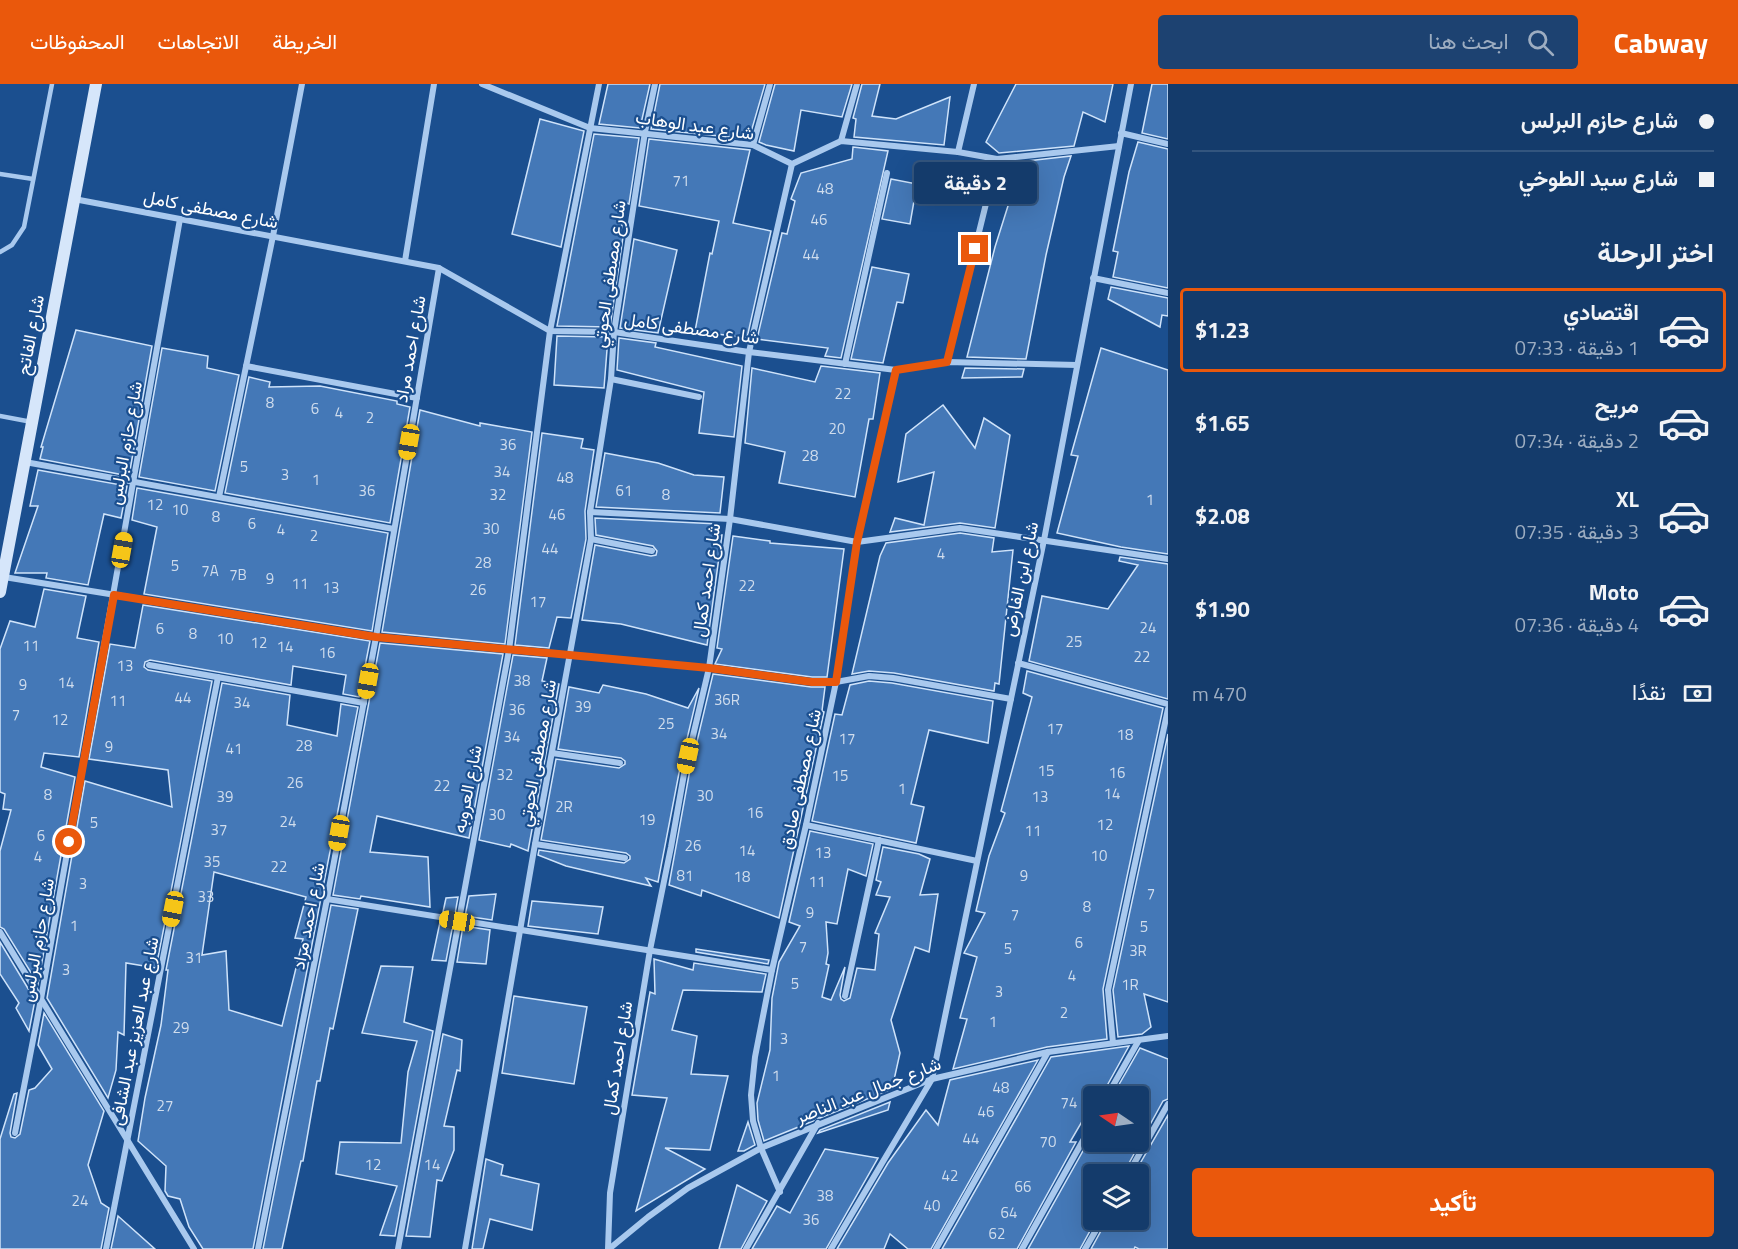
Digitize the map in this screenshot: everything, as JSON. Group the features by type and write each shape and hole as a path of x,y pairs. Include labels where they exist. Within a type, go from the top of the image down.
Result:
{"street":[{"name":"شارع الفاتح","path":"0,592 96,84"},
{"path":"219,497 302,84"},
{"path":"405,261 434,84"},
{"name":"شارع عبد الوهاب","path":"482,84 590,128 753,145 792,164"},
{"name":"شارع العروبه","path":"398,1249 509,650 550,331 599,84"},
{"name":"شارع مصطفى الحوتي","path":"465,1249 535,844 591,540 590,512 611,379 614,332 645,132 655,84"},
{"path":"753,145 770,84"},
{"path":"841,141 857,84"},
{"path":"958,152 974,84"},
{"name":"شارع ابن الفارض","path":"831,1249 932,1079 1044,540 1131,84"},
{"path":"1122,133 1168,144"},
{"path":"792,164 841,141 958,152 997,159 1119,146"},
{"path":"947,362 997,159"},
{"name":"شارع احمد كمال","path":"609,1249 610,1193 650,950 684,774 709,668 730,519 749,352 792,164"},
{"path":"844,364 887,173"},
{"name":"شارع مصطفى كامل","path":"73,199 439,268 550,331 614,332 896,370 947,362 1077,365"},
{"name":"شارع حازم البرلس","path":"15,1133 114,595 180,219"},
{"name":"شارع احمد مراد","path":"258,1249 364,703 439,268"},
{"path":"1093,278 1168,293"},
{"path":"246,366 417,398"},
{"name":"شارع مصطفى صادق","path":"780,1191 761,1148 753,1120 751,1095 755,1057 772,969 806,825 836,682 857,542 896,370"},
{"path":"611,379 699,397"},
{"path":"24,462 394,529"},
{"path":"590,512 730,519 857,542 960,528 1168,559"},
{"path":"591,540 652,550"},
{"path":"3,576 376,637 709,668 812,682 836,682 869,676 893,678 1011,699"},
{"path":"1018,663 1168,704"},
{"path":"149,665 364,703"},
{"name":"شارع عبد العزيز عبد الشافى","path":"106,1249 218,677"},
{"path":"1113,1043 1108,990 1168,709"},
{"path":"552,753 620,764"},
{"path":"806,825 977,861"},
{"path":"845,996 879,840"},
{"path":"535,844 626,858"},
{"path":"327,899 772,969"},
{"path":"0,932 194,1249"},
{"name":"شارع جمال عبد الناصر","path":"609,1249 688,1188 761,1148 818,1123 932,1079 1048,1052 1168,1036"},
{"path":"1113,1086 1139,1040"},
{"path":"936,1249 1048,1052"},
{"path":"1134,1164 1168,1104"},
{"path":"746,1249 818,1123"},
{"path":"1022,1249 1083,1141"},
{"path":"1085,1249 1096,1230"}],"lane":[{"path":"0,252 12,245 24,227 52,84"},
{"path":"0,174 33,179"},
{"path":"0,416 32,422"}],"building":[{"path":"608,84 650,84 640,128 599,124"},
{"path":"660,84 765,84 749,139 651,129"},
{"path":"775,84 852,84 842,117 801,110 794,151 759,142"},
{"path":"862,84 880,84 872,116 896,119 950,97 944,145 854,137 856,119 853,118"},
{"path":"1016,84 1113,84 1105,122 1083,112 1074,146 999,153 986,142"},
{"path":"1152,84 1168,84 1168,139 1142,133"},
{"path":"540,119 584,131 561,247 512,234"},
{"path":"594,134 639,138 629,204 626,203 620,236 623,237 610,327 557,326"},
{"path":"649,139 750,150 733,223 771,231 747,338 695,331 710,253 712,254 719,221 639,206"},
{"path":"1138,142 1168,149 1168,288 1113,277 1118,252 1113,251 1129,172"},
{"path":"853,147 888,151 841,358 825,356 828,348 757,339 782,233 787,234 795,201 791,199 801,173 852,159"},
{"path":"1071,156 1046,255 1026,359 967,357 995,247 1019,171 1010,163"},
{"path":"891,179 917,184 910,224 882,219"},
{"path":"634,239 677,250 658,333 620,328"},
{"path":"872,267 909,274 903,303 897,302 883,363 851,359"},
{"path":"1111,287 1168,298 1168,316 1162,315 1160,327 1108,299"},
{"path":"76,330 152,346 129,476 40,459 43,447 41,447"},
{"path":"557,336 608,337 604,388 554,385"},
{"path":"619,338 656,343 655,347 742,366 734,437 699,433 704,392 617,370"},
{"path":"162,348 208,356 207,368 239,375 215,491 139,477"},
{"path":"1101,348 1168,370 1168,554 1121,547 1057,533 1078,456 1071,455"},
{"path":"821,366 880,373 873,419 869,419 855,497 779,483 785,452 745,443 752,368 815,382"},
{"path":"965,368 1024,369 1022,377 962,378"},
{"path":"249,377 270,382 269,387 320,386 397,401 397,404 410,407 390,523 225,493"},
{"path":"943,405 975,448 984,418 1010,435 995,528 960,523 890,532 895,518 924,525 934,472 898,482 906,434"},
{"path":"420,410 480,426 480,423 532,432 505,644 382,632"},
{"path":"542,433 583,439 581,448 594,450 585,511 586,539 571,618 557,617 549,648 515,645"},
{"path":"605,453 658,463 694,475 724,477 720,513 596,507"},
{"path":"38,470 127,486 121,518 104,514 88,585 46,578 47,573 15,573 38,506 30,506"},
{"path":"137,488 388,533 372,631 144,594 157,527 132,520"},
{"path":"595,518 719,524 718,535 722,535 707,645 621,624 582,620 595,545 651,556 656,555 657,551 653,546 596,535"},
{"path":"960,533 994,538 992,552 1013,550 999,684 995,683 994,691 894,673 869,671 852,674 880,556 886,543"},
{"path":"733,536 770,541 770,543 844,549 827,677 715,664 722,649 717,648"},
{"path":"1120,557 1168,564 1168,699 1029,661 1042,596 1108,609 1138,565 1119,561"},
{"path":"44,589 86,596 77,638 99,642 79,757 44,753 41,767 75,777 38,984 4,929 0,927 0,851 11,810 3,809 5,794 0,792 0,649 10,621 35,627"},
{"path":"143,605 370,641 359,697 343,694 346,675 293,666 291,685 150,660 145,662 144,667 148,670 212,681 156,968 126,963 124,1035 118,1032 116,1070 108,1098 47,998 85,781 172,807 168,770 89,759 110,644 135,648"},
{"path":"380,643 503,654 469,838 377,816 370,852 428,857 430,907 361,896 360,899 333,895"},
{"path":"513,655 547,658 542,681 559,684 528,851 511,844 510,847 479,840"},
{"path":"1027,671 1163,708 1103,989 1107,1039 1047,1047 953,1069 967,1019 960,1018 977,957 964,953 985,913 976,911 989,856 1005,813 1001,811 1032,697 1023,693"},
{"path":"713,674 825,687 822,711 824,712 779,918 702,890 701,896 669,885 689,775"},
{"path":"869,681 993,701 988,743 929,730 911,804 924,807 916,843 812,821 835,714 842,715 850,685"},
{"path":"222,683 290,695 287,725 337,736 341,704 358,707 253,1249 203,1249 189,1227 180,1199 168,1196 165,1191 166,1166 138,1141 161,1025 168,970 166,970","holes":["214,872 306,897 295,938 303,939 282,1026 229,1010 226,951 202,955"]},
{"path":"603,685 646,694 688,708 699,688 679,773 658,882 646,878 651,886 566,866 538,855 539,850 624,863 630,859 626,853 541,840 556,759 619,768 625,764 621,758 558,749 569,687 599,693"},
{"path":"1168,734 1168,1002 1144,994 1151,1027 1142,1034 1118,1037 1113,990"},
{"path":"810,831 873,844 866,876 848,869 837,924 826,922 828,953 826,964 829,965 822,997 831,1000 845,967 840,995 844,1001 850,998 857,968 875,970 879,934 875,933 890,897 876,895 881,882 876,880 883,847 919,854 930,859 920,895 938,894 929,952 915,947 891,1020 900,1053 892,1089 764,1141 758,1120 757,1103 770,1050 772,998 779,962 800,926 789,922"},
{"path":"496,894 492,920 465,916 469,896"},
{"path":"458,897 455,914 443,912 446,898"},
{"path":"532,901 603,907 598,934 528,926"},
{"path":"331,905 358,909 333,1029 330,1028 320,1081 317,1081 303,1161 301,1161 282,1249 263,1249"},
{"path":"440,922 453,924 446,961 432,960"},
{"path":"463,926 490,930 486,964 457,962"},
{"path":"0,942 35,1000 29,1031 16,1008 19,1003 0,974"},
{"path":"696,949 769,960 768,964 696,952"},
{"path":"654,959 693,970 694,963 766,974 762,992 683,990 672,1030 697,1036 691,1074 728,1076 710,1150 665,1148 705,1169 636,1211 667,1098 632,1095 650,992 655,994"},
{"path":"381,966 413,967 404,1022 433,1031 395,1236 380,1235 397,1186 336,1174 340,1142 401,1143 408,1072 417,1041 362,1033"},
{"path":"514,996 587,1007 574,1084 502,1073"},
{"path":"44,1013 104,1111 88,1165 101,1203 109,1208 101,1249 0,1249 0,1139 14,1094 17,1093 10,1133 11,1137 15,1138 20,1134 29,1090 35,1088 52,1069 38,1045"},
{"path":"443,1034 462,1040 460,1071 457,1070 444,1126 454,1127 454,1150 442,1181 437,1180 430,1237 406,1236"},
{"path":"1129,1046 1107,1086 1083,1086 1083,1120 1070,1142 1076,1142 1017,1249 942,1249 1051,1057"},
{"path":"1140,1048 1168,1059 1168,1099 1163,1101 1149,1127 1149,1086 1118,1086"},
{"path":"1038,1060 931,1249 908,1249 890,1234 884,1249 837,1249 888,1163 926,1110 938,1125 950,1080"},
{"path":"890,1102 888,1110 818,1133 820,1130"},
{"path":"1168,1115 1168,1249 1135,1247 1134,1249 1091,1249 1101,1230 1149,1230 1149,1164 1140,1164 1147,1152 1149,1152 1149,1148"},
{"path":"748,1122 755,1145 744,1151 738,1151"},
{"path":"825,1149 878,1158 826,1249 752,1249 777,1206 790,1213"},
{"path":"1083,1151 1135,1152 1128,1164 1083,1164 1083,1230 1090,1230 1080,1249 1028,1249"},
{"path":"486,1159 503,1165 501,1175 539,1184 532,1230 490,1219 483,1249 472,1249"},
{"path":"737,1185 767,1201 741,1249 719,1249"},
{"path":"118,1216 155,1249 111,1249"}],"route":[{"path":"69,842 114,595 376,637 709,668 812,682 836,682 857,542 896,370 947,362 975,249"}]}
